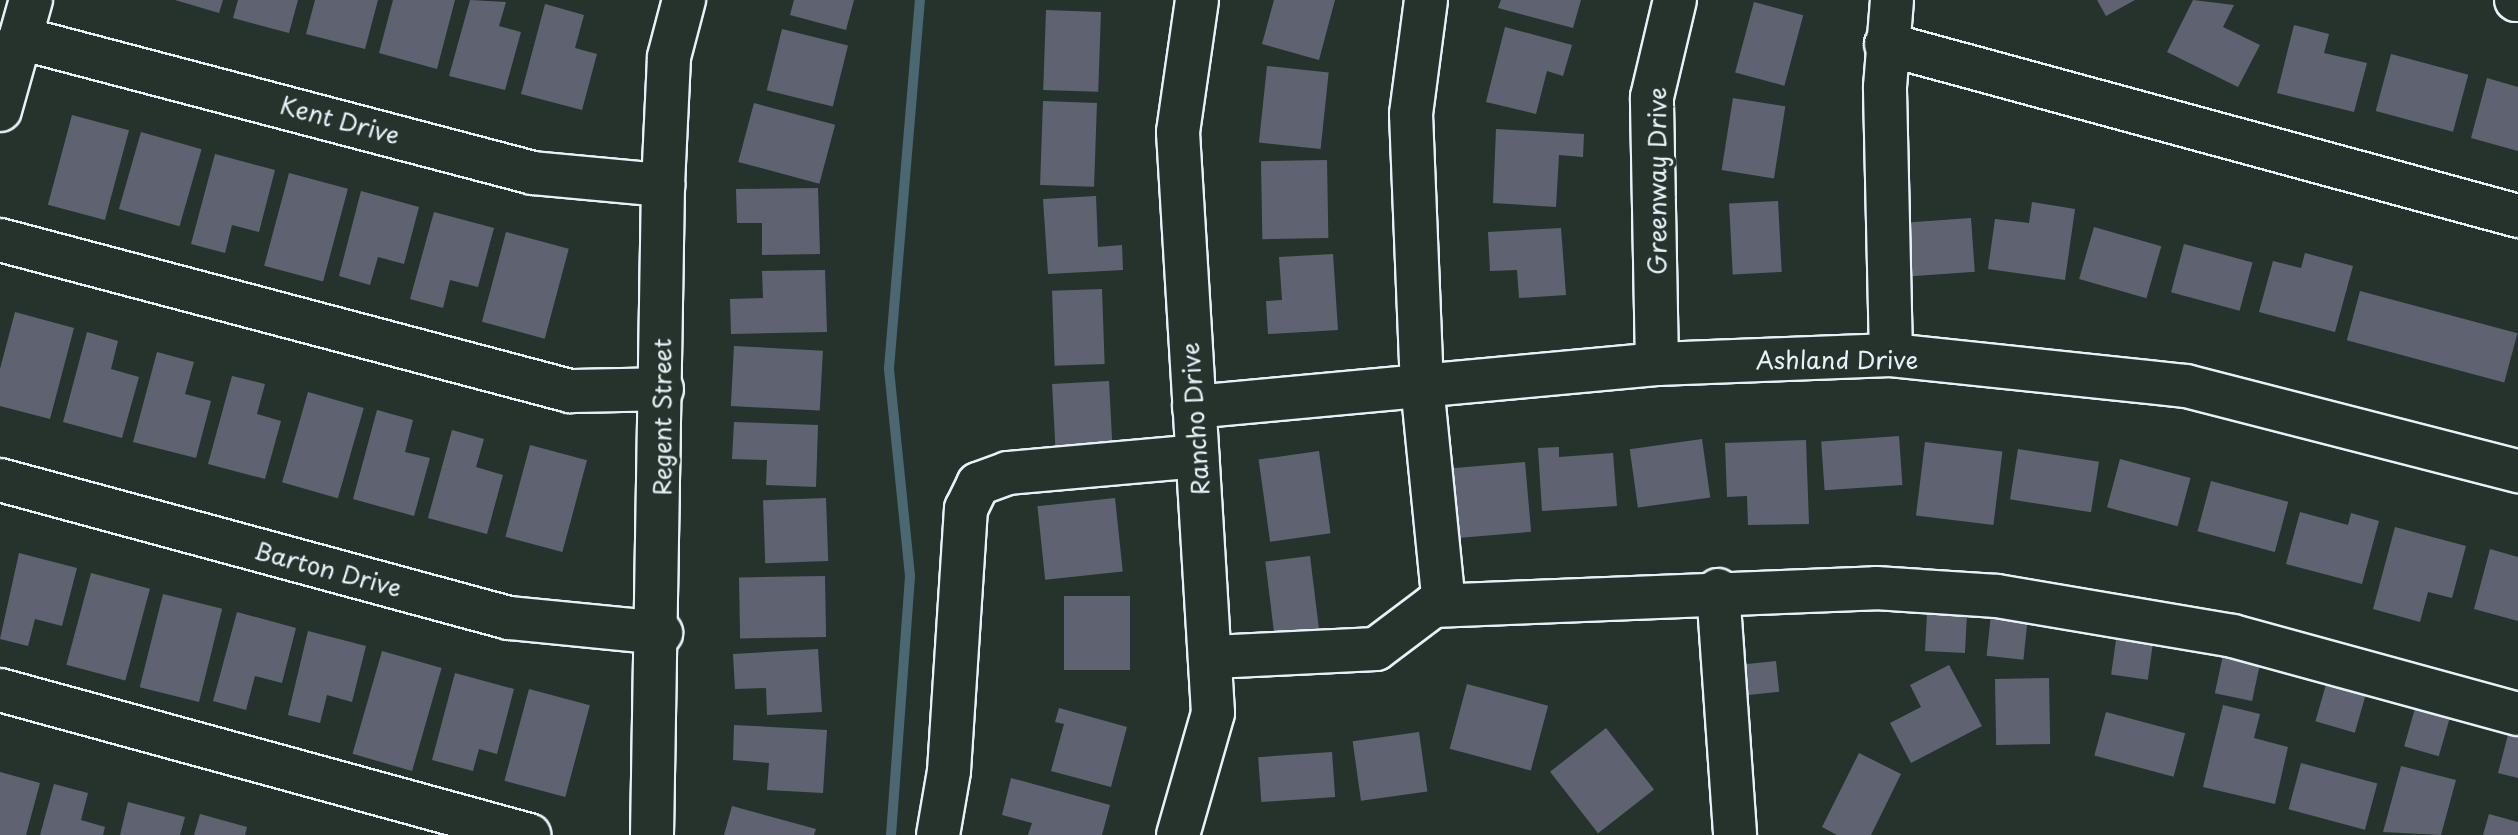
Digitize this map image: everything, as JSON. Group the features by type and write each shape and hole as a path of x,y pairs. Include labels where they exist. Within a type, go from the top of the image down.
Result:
{"street":[{"name":"Regent Street","path":"652,835 661,633 663,185 669,57 684,0"},
{"name":"Rancho Drive","path":"1178,835 1213,713 1213,657 1197,456 1178,132 1197,0"},
{"path":"1426,0 1411,114 1422,385 1444,605"},
{"name":"Greenway Drive","path":"1657,364 1652,97 1675,0"},
{"path":"1891,355 1886,44 1892,0"},
{"name":"Kent Drive","path":"26,19 533,173 663,185"},
{"path":"0,110 26,19"},
{"path":"1886,44 2518,216"},
{"path":"0,240 570,391 662,389"},
{"name":"Ashland Drive","path":"1194,407 1657,364 1891,355 2186,386 2518,471"},
{"path":"938,835 949,771 966,509 978,484 1008,473 1197,456"},
{"name":"Barton Drive","path":"0,480 509,618 661,633"},
{"path":"1718,590 1735,835"},
{"path":"1213,657 1376,649 1433,606 1444,605 1718,590 1982,595 2126,616 2233,636 2518,714"},
{"path":"0,690 529,835"}],"building":[{"path":"175,0 223,0 219,13"},
{"path":"238,0 298,0 289,33 233,18"},
{"path":"315,0 378,0 365,49 306,34"},
{"path":"393,0 455,0 437,69 379,53"},
{"path":"470,0 506,2 499,26 521,32 505,90 449,76"},
{"path":"794,0 854,0 846,30 790,15"},
{"path":"1274,0 1335,0 1319,60 1262,44"},
{"path":"1501,0 1581,0 1573,28 1498,8"},
{"path":"2097,0 2135,0 2106,16"},
{"path":"2193,0 2234,5 2223,27 2260,45 2238,87 2167,52"},
{"path":"1754,2 1803,15 1784,86 1735,73"},
{"path":"545,4 584,15 575,48 597,54 582,110 521,94"},
{"path":"1046,10 1101,12 1098,92 1043,90"},
{"path":"2294,25 2329,34 2324,53 2367,63 2354,112 2277,93"},
{"path":"1505,27 1572,45 1563,76 1547,71 1536,114 1486,102"},
{"path":"782,29 848,45 833,107 767,90"},
{"path":"2391,54 2468,75 2453,132 2376,111"},
{"path":"1267,66 1329,72 1321,149 1259,143"},
{"path":"2487,78 2518,87 2518,151 2471,138"},
{"path":"1733,98 1785,106 1774,178 1722,170"},
{"path":"1043,101 1097,103 1094,187 1040,185"},
{"path":"754,103 835,125 819,184 738,162"},
{"path":"72,115 129,130 105,220 48,205"},
{"path":"1496,129 1584,134 1583,157 1559,155 1556,207 1493,203"},
{"path":"141,132 202,149 180,226 119,209"},
{"path":"215,154 275,170 259,232 232,225 225,253 191,244"},
{"path":"1327,160 1328,238 1262,239 1261,161"},
{"path":"289,173 348,189 323,282 264,266"},
{"path":"818,188 820,254 762,255 762,223 737,223 736,189"},
{"path":"361,191 419,207 404,264 378,257 370,285 339,276"},
{"path":"1096,196 1098,247 1122,245 1123,270 1048,274 1043,199"},
{"path":"1778,201 1782,272 1733,274 1729,204"},
{"path":"2032,202 2075,209 2065,280 1988,269 1995,219 2029,223"},
{"path":"434,212 494,228 478,287 450,280 443,308 410,299"},
{"path":"1971,218 1975,272 1901,277 1897,223"},
{"path":"2094,227 2161,246 2146,298 2079,279"},
{"path":"1561,228 1566,295 1519,298 1517,270 1490,271 1488,232"},
{"path":"506,232 569,249 545,339 482,322"},
{"path":"2184,244 2253,262 2240,311 2171,292"},
{"path":"2305,253 2353,266 2335,332 2259,312 2273,261 2301,268"},
{"path":"1333,254 1338,330 1268,334 1266,301 1282,300 1279,257"},
{"path":"825,270 827,332 731,334 730,299 763,298 762,271"},
{"path":"1102,289 1105,364 1055,366 1052,291"},
{"path":"2360,291 2517,333 2504,382 2347,340"},
{"path":"15,312 74,328 50,419 0,406 0,369"},
{"path":"87,332 118,341 111,369 139,377 122,438 63,422"},
{"path":"734,346 823,351 820,411 731,406"},
{"path":"157,352 194,362 185,394 211,401 196,458 133,442"},
{"path":"232,376 265,384 257,414 281,421 265,479 208,464"},
{"path":"1109,381 1113,460 1056,463 1052,384"},
{"path":"308,392 364,408 338,498 282,482"},
{"path":"377,410 413,420 405,452 430,458 414,516 353,499"},
{"path":"734,422 818,425 816,487 766,485 767,460 732,459"},
{"path":"452,430 484,439 476,467 503,475 487,534 428,518"},
{"path":"1899,436 1902,485 1825,490 1821,441"},
{"path":"1702,439 1710,497 1638,508 1630,449"},
{"path":"1806,440 1809,524 1748,525 1747,496 1727,497 1725,443"},
{"path":"1925,442 2002,452 1993,525 1916,515"},
{"path":"530,445 587,460 562,552 505,537"},
{"path":"1559,447 1559,457 1613,453 1617,506 1542,511 1538,448"},
{"path":"2018,449 2099,462 2091,512 2010,499"},
{"path":"1319,451 1331,533 1270,542 1259,459"},
{"path":"2120,459 2191,478 2178,526 2107,507"},
{"path":"1525,462 1531,532 1455,538 1449,469"},
{"path":"2211,481 2288,502 2275,552 2198,531"},
{"path":"826,498 828,561 765,563 763,500"},
{"path":"1115,498 1123,572 1045,580 1037,506"},
{"path":"2300,512 2348,525 2351,513 2379,521 2362,584 2286,564"},
{"path":"2395,527 2466,546 2452,598 2428,592 2420,622 2373,609"},
{"path":"2490,549 2518,557 2518,621 2474,609"},
{"path":"19,553 77,568 62,626 35,619 28,646 0,639"},
{"path":"1310,556 1319,628 1274,634 1265,561"},
{"path":"91,573 150,589 125,681 66,665"},
{"path":"825,576 826,637 740,638 739,578"},
{"path":"163,594 222,609 199,702 140,687"},
{"path":"1064,596 1130,596 1130,670 1064,670"},
{"path":"237,612 296,628 282,683 255,676 246,710 213,701"},
{"path":"1927,613 1967,615 1965,653 1925,651"},
{"path":"1991,614 2028,618 2023,660 1987,656"},
{"path":"308,631 366,646 352,702 327,695 320,723 288,715"},
{"path":"2117,633 2154,638 2148,680 2111,675"},
{"path":"818,649 822,712 767,715 766,688 735,689 733,654"},
{"path":"382,651 442,668 412,771 353,754"},
{"path":"2223,655 2260,663 2252,701 2215,693"},
{"path":"1776,661 1779,692 1743,696 1740,665"},
{"path":"1949,665 1982,726 1911,763 1890,723 1921,707 1910,685"},
{"path":"455,673 514,689 497,754 479,749 473,771 432,760"},
{"path":"2049,678 2050,744 1996,745 1995,679"},
{"path":"2327,681 2366,692 2355,733 2315,721"},
{"path":"1467,684 1548,706 1531,770 1450,749"},
{"path":"529,689 590,705 565,797 504,781"},
{"path":"2223,705 2260,714 2254,738 2288,747 2275,804 2203,787"},
{"path":"2416,705 2451,715 2439,756 2404,746"},
{"path":"1059,708 1127,727 1111,787 1051,771 1064,724 1055,722"},
{"path":"2106,712 2185,733 2174,777 2094,755"},
{"path":"734,725 827,730 823,793 767,790 769,763 733,760"},
{"path":"1606,728 1654,789 1598,833 1550,772"},
{"path":"2509,731 2518,734 2518,778 2498,773"},
{"path":"1419,732 1427,791 1361,801 1353,741"},
{"path":"1332,752 1335,797 1261,802 1258,757"},
{"path":"1859,753 1901,774 1871,835 1837,835 1822,827"},
{"path":"2301,763 2377,783 2365,830 2289,809"},
{"path":"2401,766 2456,780 2441,835 2383,832"},
{"path":"0,772 40,783 26,835 0,835"},
{"path":"1011,778 1110,805 1102,835 1028,835 1032,823 1002,815"},
{"path":"54,784 88,793 81,820 105,827 103,835 40,835"},
{"path":"128,802 185,817 180,835 120,835"},
{"path":"732,806 816,829 814,835 724,835"},
{"path":"200,814 247,827 245,835 194,835"},
{"path":"2489,814 2518,822 2518,835 2483,835"}],"waterway":[{"path":"891,835 910,576 889,368 920,0"}]}
